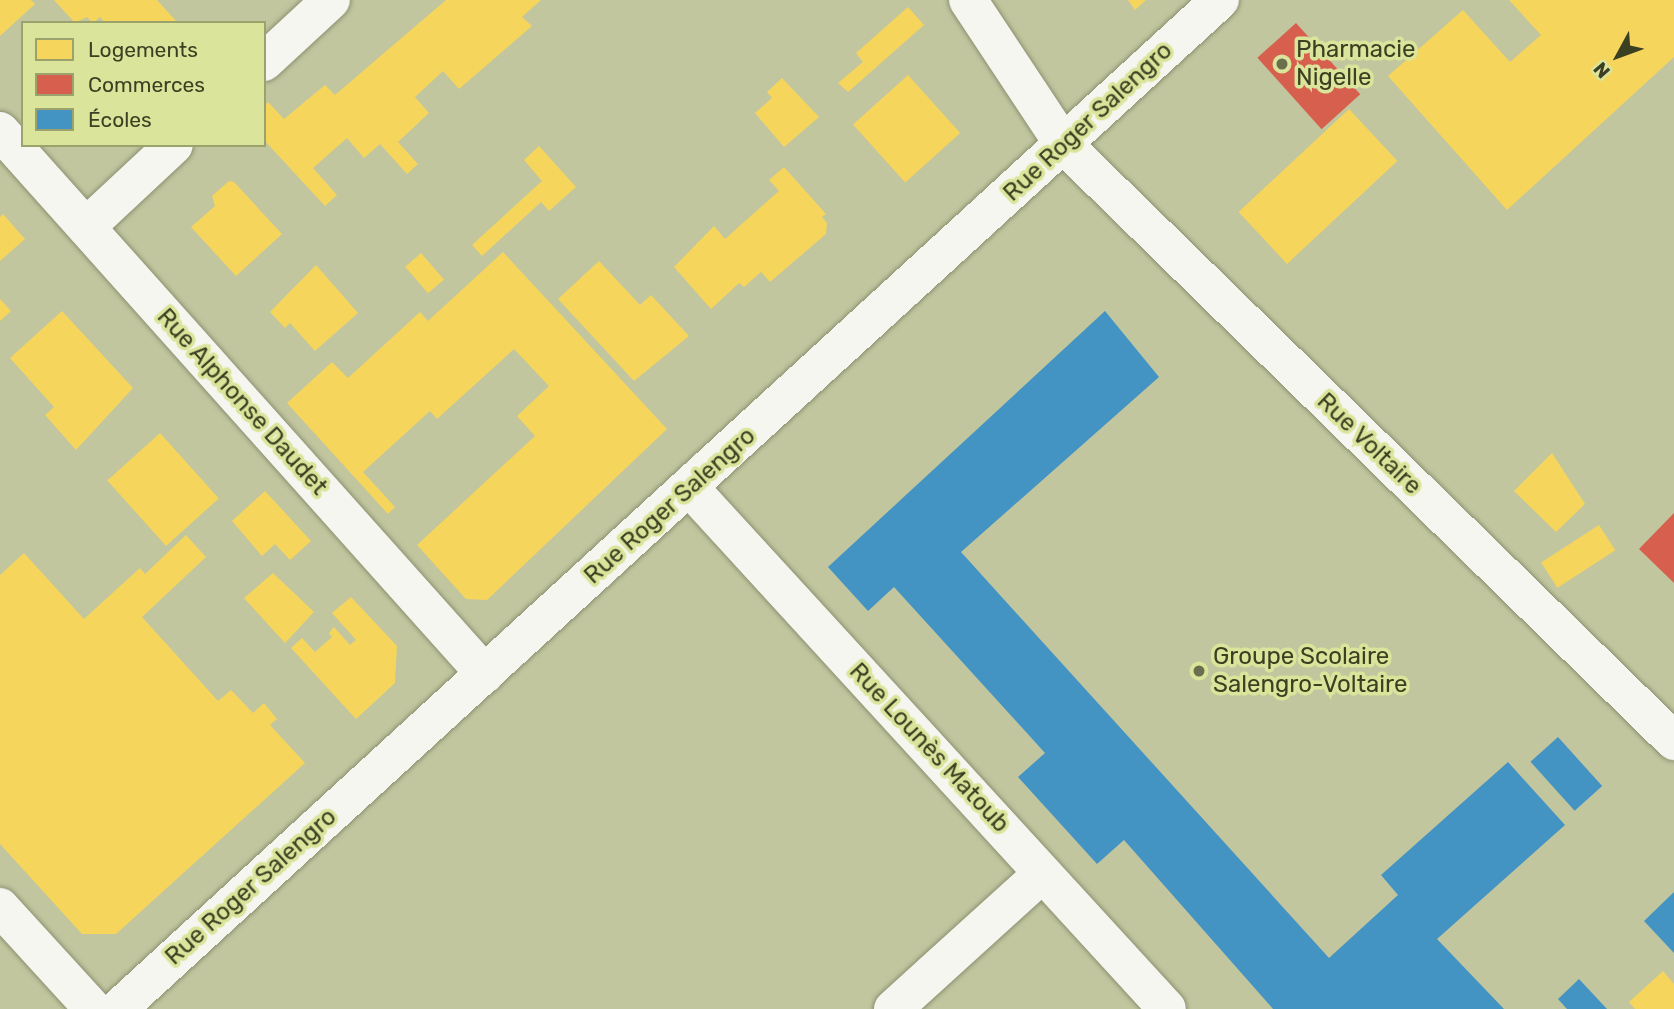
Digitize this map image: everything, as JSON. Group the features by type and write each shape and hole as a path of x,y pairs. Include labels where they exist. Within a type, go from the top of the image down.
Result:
{"street":[{"path":"266,60 331,0"},
{"name":"Rue Voltaire","path":"968,0 1065,145 1674,741"},
{"name":"Rue Roger Salengro","path":"118,1009 1065,145 1220,0"},
{"name":"Rue Alphonse Daudet","path":"0,131 485,674"},
{"path":"86,227 172,147"},
{"name":"Rue Lounès Matoub","path":"690,488 1167,1009"},
{"path":"893,1009 1042,874"},
{"path":"0,907 93,1009"}],"building: Logements":[{"path":"0,0 31,0 35,4 0,36"},
{"path":"54,0 157,0 176,21 103,21 100,17 91,21 87,17 73,21"},
{"path":"446,0 541,0 522,17 532,26 459,89 443,71 415,97 429,113 398,142 418,164 407,174 380,144 364,158 347,138 313,168 337,195 325,206 266,142 266,104 268,102 284,119 325,85 335,95"},
{"path":"1128,0 1146,0 1135,10"},
{"path":"1509,0 1674,0 1674,57 1507,210 1388,76 1463,10 1510,62 1541,35"},
{"path":"908,7 924,25 848,92 838,83 863,62 856,53"},
{"path":"908,75 960,133 905,182 853,125"},
{"path":"782,78 819,117 784,147 755,113 772,98 767,92"},
{"path":"1349,109 1397,161 1287,264 1239,212"},
{"path":"539,146 576,187 549,211 541,202 482,256 472,245 542,181 524,160"},
{"path":"784,167 826,214 822,217 827,223 826,234 770,282 761,272 744,287 739,283 711,309 674,267 714,226 725,239 779,191 769,180"},
{"path":"229,181 234,182 282,234 236,276 191,227 215,206 212,196"},
{"path":"3,214 25,239 0,261 0,217"},
{"path":"503,252 667,429 487,600 466,599 417,545 535,436 517,416 549,386 514,349 437,419 430,411 363,472 395,507 388,514 287,403 332,362 348,378 420,312 428,321"},
{"path":"421,253 444,279 428,293 405,267"},
{"path":"599,261 640,305 651,295 689,336 634,381 558,299"},
{"path":"316,265 358,313 315,351 290,323 285,328 270,312"},
{"path":"0,299 11,311 0,321"},
{"path":"62,311 133,388 76,450 45,415 54,407 10,358"},
{"path":"160,433 219,498 166,546 107,481"},
{"path":"1552,453 1585,504 1556,532 1514,491"},
{"path":"265,491 311,541 290,560 275,544 262,556 232,521"},
{"path":"1599,525 1615,550 1557,588 1541,563"},
{"path":"186,535 206,557 142,617 218,701 231,690 253,713 264,703 277,719 270,725 305,763 116,934 82,934 0,844 0,575 24,553 84,619 140,568 145,574"},
{"path":"273,573 314,612 285,643 244,598"},
{"path":"351,597 397,646 395,683 356,719 291,648 302,638 315,652 332,637 329,633 334,627 350,645 356,640 332,613"},
{"path":"1663,971 1674,984 1674,1009 1635,1009 1629,1002"}],"building: Commerces":[{"path":"1296,23 1360,94 1322,129 1257,58"},
{"path":"1674,513 1674,583 1639,549"}],"building: Écoles":[{"path":"1105,311 1159,377 961,552 1329,958 1398,895 1381,875 1508,762 1565,825 1437,939 1504,1009 1273,1009 1124,840 1097,864 1018,777 1045,753 894,587 868,611 828,567"},
{"path":"1558,737 1602,786 1575,811 1531,762"},
{"path":"1674,892 1674,953 1644,921"},
{"path":"1579,979 1607,1009 1567,1009 1558,999"}],"place":[{"name":"Pharmacie Nigelle","path":"1282,64"},
{"name":"Groupe Scolaire Salengro-Voltaire","path":"1199,671"}]}
